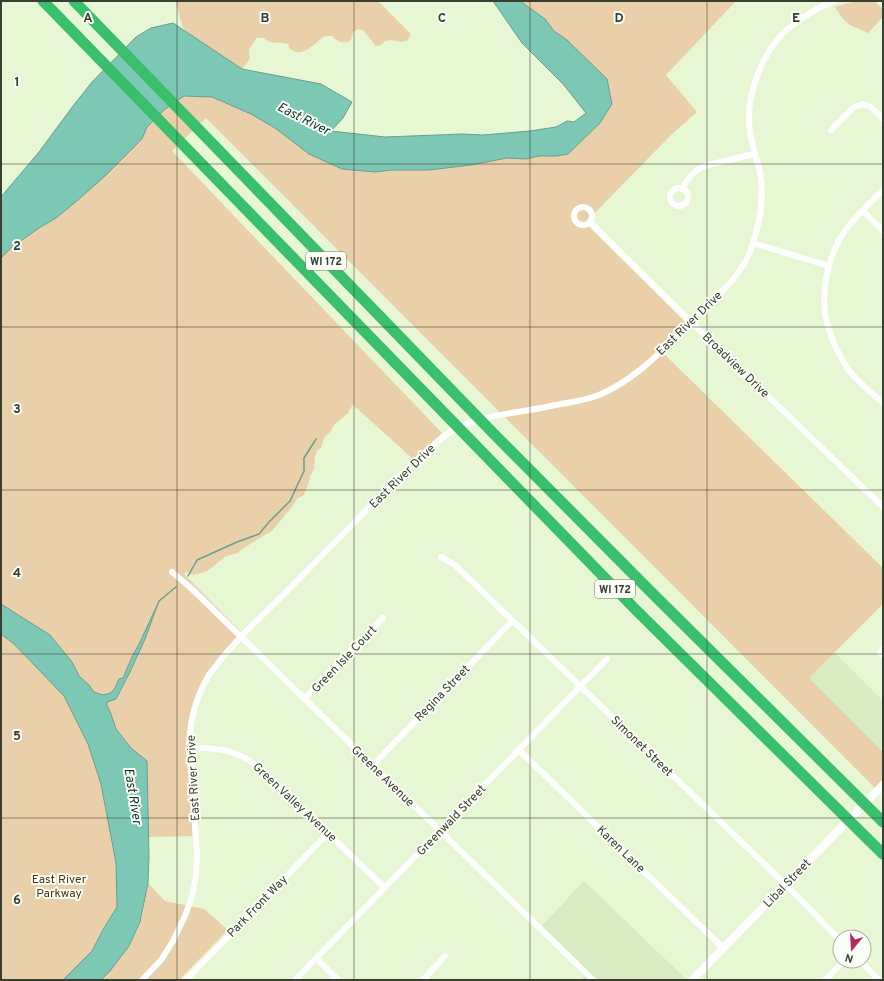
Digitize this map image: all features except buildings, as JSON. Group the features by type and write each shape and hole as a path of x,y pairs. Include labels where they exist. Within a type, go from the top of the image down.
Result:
{"highway":[{"name":"WI 172","path":"43,1 637,612 883,854"},
{"name":"WI 172","path":"74,1 494,434 880,819"}],"street":[{"name":"East River Drive","path":"142,980 161,960 173,941 185,916 192,896 197,853 189,747 193,714 199,695 210,673 240,637 295,584 415,461 451,432 471,422 499,414 579,401 597,396 611,389 627,380 642,368 691,322 736,275 749,255 760,211 762,193 760,173 754,154 749,122 749,107 759,72 778,38 814,10 835,1"},
{"path":"831,130 854,107 863,104 871,107 883,119"},
{"path":"682,189 697,169 754,154"},
{"path":"883,190 847,228 836,247 826,279 825,298 825,312 828,330 837,351 848,369 858,381 883,403"},
{"path":"862,211 883,231"},
{"name":"Broadview Drive","path":"590,222 691,322 883,507"},
{"path":"752,243 829,266"},
{"name":"Simonet Street","path":"441,558 455,565 786,884 832,932"},
{"name":"Greene Avenue","path":"172,572 192,589 593,980"},
{"name":"Green Isle Court","path":"304,699 383,618"},
{"name":"Regina Street","path":"372,765 512,621"},
{"name":"Greenwald Street","path":"295,980 607,659"},
{"name":"Green Valley Avenue","path":"189,747 225,750 251,761 385,888"},
{"name":"Karen Lane","path":"519,750 723,948"},
{"name":"Libal Street","path":"692,980 883,785"},
{"name":"Park Front Way","path":"186,980 328,833"},
{"path":"423,980 445,956"},
{"path":"316,958 338,980"},
{"path":"825,980 836,969"},
{"path":"869,969 879,980"}],"shaded area":[{"path":"834,652 883,701 883,752 808,678"},
{"path":"584,881 687,980 580,980 587,974 540,928"}],"green space":[{"path":"175,1 378,1 411,34 408,40 402,42 390,40 385,41 378,46 375,45 363,30 358,29 353,32 351,40 348,42 341,42 332,36 327,36 323,37 303,52 294,51 289,48 289,45 286,44 269,42 264,38 257,38 249,49 250,59 242,69 185,31"},
{"path":"520,1 736,1 666,75 697,112 670,136 585,223 685,322 658,348 883,568 883,604 809,678 883,752 883,779 875,788 206,118 172,151 442,433 413,459 352,404 352,407 348,413 334,425 331,431 324,438 321,448 317,451 314,469 310,476 304,495 298,498 272,531 245,547 238,553 226,556 205,572 193,575 187,571 184,574 243,634 228,651 199,695 190,736 196,836 148,837 147,761 131,748 116,729 107,706 107,701 116,699 129,674 155,611 123,678 119,679 111,693 103,695 93,692 89,685 79,676 72,662 50,635 1,604 1,258 11,248 56,218 78,200 105,176 141,139 147,127 165,109 184,96 212,97 251,114 275,128 375,172 392,170 429,170 471,165 507,158 526,159 539,156 557,156 568,154 580,141 607,79 567,40 554,31 545,19"},
{"path":"856,1 874,1 883,9 883,17 868,33 850,25 843,19 835,7"},
{"name":"East River Parkway","path":"1,634 14,644 64,696 88,744 101,784 116,863 117,907 92,951 63,980 1,980"},
{"path":"148,883 165,901 204,909 228,930 179,980 101,980 123,953 140,923"}],"water":[{"name":"East River","path":"493,1 520,1 545,19 554,31 567,40 607,79 612,104 600,123 568,154 557,156 539,156 526,159 507,158 471,165 429,170 392,170 375,172 342,169 309,154 275,128 251,114 212,97 184,96 165,109 147,127 142,139 105,176 78,200 56,218 11,248 1,258 1,197 39,152 92,82 136,37 151,28 173,23 242,69 321,84 352,102 343,118 331,131 385,137 462,134 483,135 530,131 556,127 567,121 574,122 586,113 563,84 522,43"},
{"name":"East River","path":"159,601 145,639 129,674 116,699 107,702 107,706 116,729 131,748 147,761 149,857 148,883 140,922 129,946 110,971 101,980 63,980 92,951 117,907 116,863 101,784 88,744 64,696 14,644 1,634 1,604 50,635 72,662 79,676 94,692 103,695 111,693 119,679 123,678"}],"waterway":[{"path":"188,576 197,560 259,534 290,501 304,471 304,458 316,439"},
{"path":"159,601 176,587"}]}
